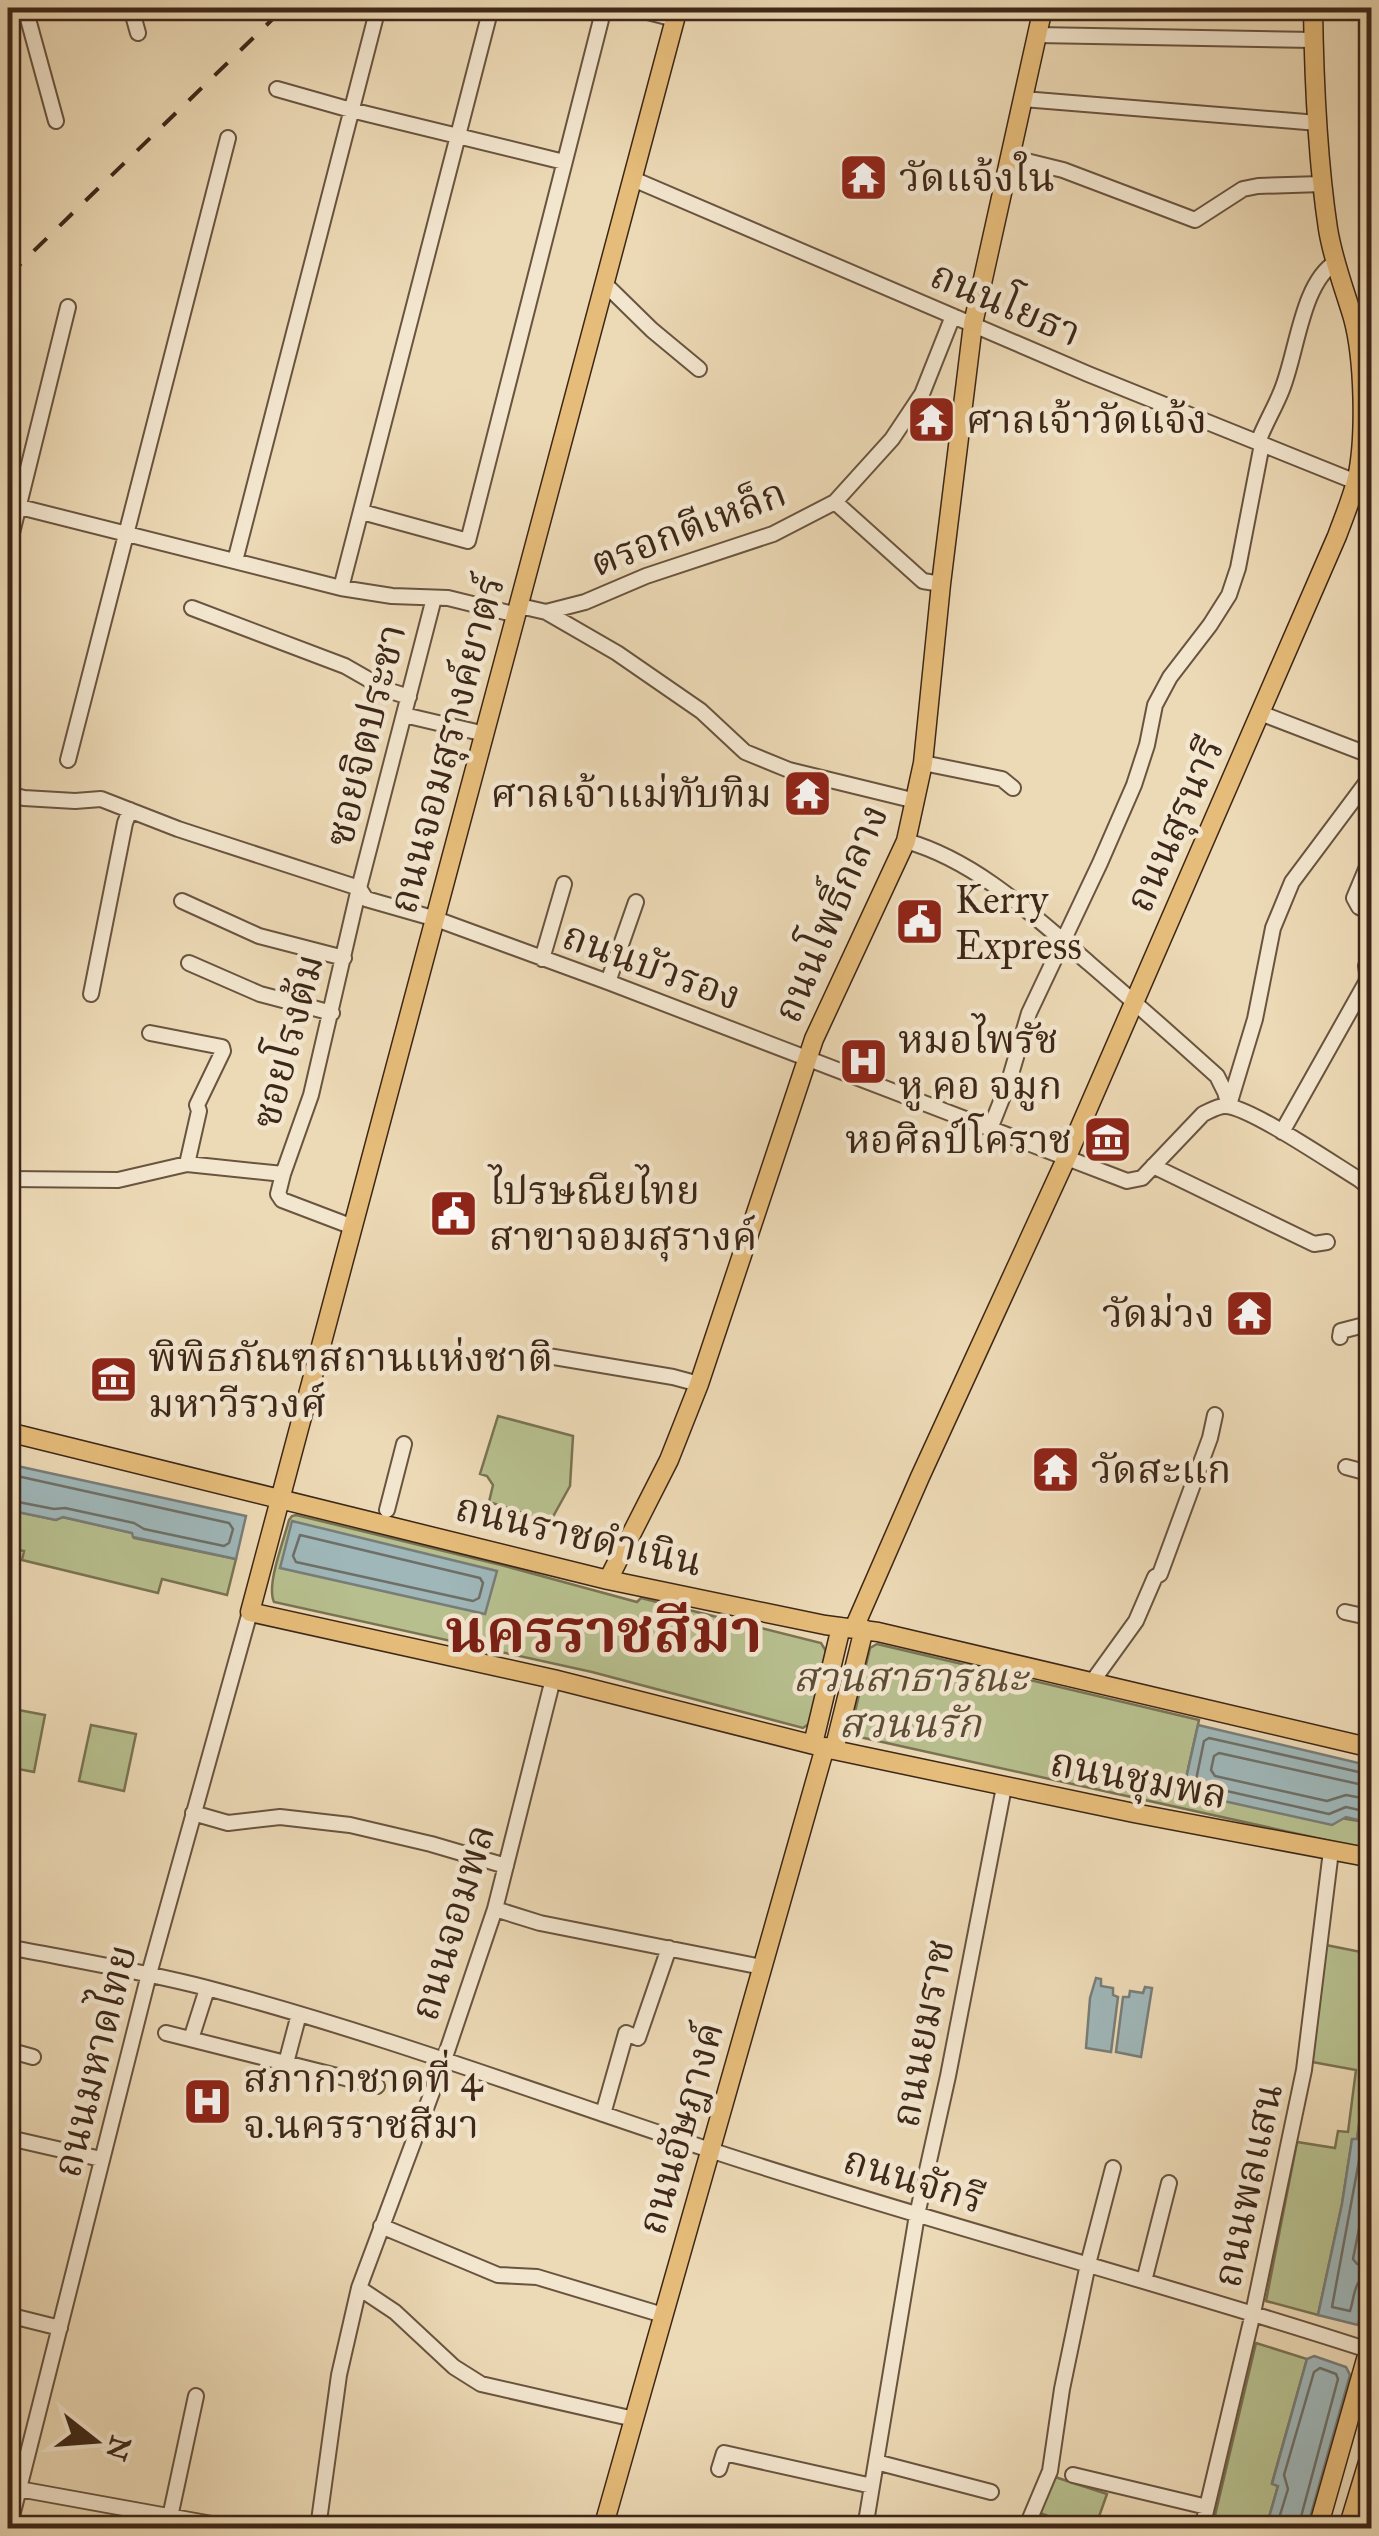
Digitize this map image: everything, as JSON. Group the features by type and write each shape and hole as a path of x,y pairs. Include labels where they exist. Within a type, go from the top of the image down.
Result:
{"main road":[{"name":"ถนนโพธิ์กลาง","path":"608,1580 668,1460 699,1384 806,1058 906,840 922,762 974,324 1043,8"},
{"name":"ถนนสุรนารี","path":"824,1747 853,1628 1066,1160 1337,536 1356,482 1362,422 1362,323 1336,262 1322,184 1313,8"},
{"name":"ถนนจอมสุรางค์ยาตร์","path":"250,1612 676,13"},
{"name":"ถนนราชดำเนิน","path":"8,1432 608,1580 853,1628 1372,1748"},
{"name":"ถนนชุมพล","path":"250,1612 554,1679 824,1747 1004,1787 1372,1858"},
{"name":"ถนนอัษฎางค์","path":"603,2528 824,1747"},
{"path":"1318,2528 1370,2346"},
{"path":"1348,2528 1372,2449"}],"street":[{"path":"25,8 56,121"},
{"path":"131,8 138,33"},
{"path":"235,561 378,8"},
{"path":"341,588 492,8"},
{"path":"362,512 468,541 604,8"},
{"path":"632,8 676,13"},
{"path":"1037,36 1313,40"},
{"path":"277,89 564,162"},
{"path":"1023,99 1318,124"},
{"path":"68,760 228,138"},
{"path":"1010,156 1063,170 1195,220 1243,189 1322,184"},
{"name":"ถนนโยธา","path":"633,179 1088,374 1356,482"},
{"path":"990,1130 1029,1012 1134,784 1156,705 1170,676 1229,595 1270,410 1280,393 1307,304 1325,269 1336,262"},
{"path":"605,284 699,369"},
{"path":"8,549 13,506 68,308"},
{"name":"ตรอกตีเหล็ก","path":"13,506 341,588 546,612 585,602 646,576 774,534 836,502 892,438 922,394 953,316"},
{"path":"836,502 923,582 941,584"},
{"name":"ซอยจิตประชา","path":"360,888 434,598"},
{"path":"192,608 345,666 387,690 409,697"},
{"path":"546,612 616,653 701,711 746,752 789,770 916,801"},
{"path":"1260,713 1372,756"},
{"path":"404,715 485,734"},
{"path":"922,762 1002,780 1014,788"},
{"path":"1229,1106 1256,1019 1274,928 1292,882 1372,776"},
{"name":"ถนนบัวรอง","path":"8,794 75,801 101,799 178,829 360,888 366,899 608,982 1127,1182 1142,1178 1153,1166"},
{"path":"91,994 124,823 130,810"},
{"path":"906,840 960,862 1062,940 1217,1076 1229,1106"},
{"path":"1372,854 1354,898 1359,907 1372,913"},
{"path":"542,959 564,884"},
{"name":"ซอยโรงต้ม","path":"8,1179 118,1180 187,1164 284,1174 311,1095 360,888"},
{"path":"182,901 259,936 344,958"},
{"path":"608,982 636,902"},
{"path":"1282,1132 1368,979 1366,966 1372,952"},
{"path":"189,963 260,994 332,1013"},
{"path":"150,1033 222,1047 224,1051 197,1105 187,1164"},
{"path":"1327,1242 1314,1244 1153,1166 1203,1114 1229,1106 1282,1132 1372,1190"},
{"path":"284,1174 278,1194 282,1200 353,1227"},
{"path":"1340,1337 1341,1331 1372,1323"},
{"path":"548,1356 699,1384"},
{"path":"1092,1682 1136,1621 1160,1574 1216,1416"},
{"path":"387,1510 404,1444"},
{"path":"1346,1467 1372,1474"},
{"name":"ถนนมหาดไทย","path":"9,2528 14,2488 60,2328 149,1974 250,1612"},
{"path":"1345,1612 1372,1618"},
{"name":"ถนนจอมพล","path":"318,2528 339,2376 359,2288 444,2060 495,1908 554,1679"},
{"name":"ถนนยมราช","path":"866,2528 917,2215 1004,1787"},
{"path":"193,1813 228,1823 280,1817 350,1825 506,1866"},
{"name":"ถนนพลแสน","path":"1202,2528 1304,2070 1331,1851"},
{"path":"495,1908 540,1923 762,1967"},
{"name":"ถนนจักรี","path":"8,1946 149,1974 299,2014 917,2215 1370,2346"},
{"path":"603,2114 626,2033 638,2038 669,1948"},
{"path":"191,2039 207,1988"},
{"path":"286,2063 299,2014"},
{"path":"166,2033 377,2086"},
{"path":"8,2050 33,2057"},
{"path":"8,2135 101,2159"},
{"path":"1026,2528 1050,2470 1088,2264 1114,2168"},
{"path":"1144,2280 1169,2183"},
{"path":"380,2226 498,2275 536,2277 663,2314"},
{"path":"359,2288 396,2312 454,2366 482,2384 634,2418"},
{"path":"8,2315 60,2328"},
{"path":"170,2518 196,2396"},
{"path":"719,2469 724,2453 872,2486"},
{"path":"876,2462 991,2492"},
{"path":"1073,2475 1206,2507"},
{"path":"14,2488 234,2528"}],"green space":[{"path":"498,1416 573,1436 570,1486 550,1522 489,1502 493,1485 480,1474"},
{"path":"8,1510 56,1520 62,1517 133,1533 134,1538 236,1559 227,1595 162,1579 158,1593 22,1560 24,1551 8,1548"},
{"path":"296,1515 637,1602 641,1598 821,1643 826,1651 810,1723 803,1728 592,1672 274,1602 272,1585 277,1562 289,1520"},
{"name":"สวนสาธารณะ สวนนรัก","path":"877,1644 1199,1720 1183,1792 1371,1823 1371,1850 852,1735 870,1648"},
{"path":"8,1708 45,1715 34,1772 8,1767"},
{"path":"91,1725 136,1734 124,1791 79,1781"},
{"path":"1326,1945 1371,1954 1371,1995 1357,2140 1352,2140 1318,2315 1266,2301 1297,2142 1335,2148 1338,2131 1348,2132 1356,2070 1312,2062"},
{"path":"1256,2343 1307,2359 1272,2483 1278,2486 1266,2528 1212,2528"},
{"path":"1052,2476 1107,2494 1095,2528 1076,2528 1038,2512"}],"water":[{"path":"8,1464 246,1516 236,1559 63,1517 56,1520 8,1510"},
{"path":"292,1521 497,1571 485,1614 280,1568"},
{"path":"1198,1725 1371,1766 1371,1823 1346,1817 1332,1825 1183,1792"},
{"path":"1096,1978 1101,1979 1101,1986 1113,1988 1113,1995 1118,1997 1111,2052 1086,2048 1090,1998"},
{"path":"1145,1987 1152,1988 1141,2057 1116,2052 1123,1997 1129,1997 1130,1991 1143,1993"},
{"path":"1371,1995 1372,2265 1358,2325 1318,2315 1352,2139 1357,2139"},
{"path":"1314,2356 1346,2367 1350,2375 1307,2528 1266,2528 1278,2486 1272,2484 1307,2359"}],"railway":[{"path":"8,276 284,8"}],"place":[{"name":"วัดแจ้งใน","path":"864,177"},
{"name":"ศาลเจ้าวัดแจ้ง","path":"931,419"},
{"name":"ศาลเจ้าแม่ทับทิม","path":"807,793"},
{"name":"Kerry Express","path":"920,922"},
{"name":"หมอไพรัช หู คอ จมูก","path":"863,1062"},
{"name":"หอศิลป์โคราช","path":"1107,1139"},
{"name":"ไปรษณียไทย สาขาจอมสุรางค์","path":"454,1213"},
{"name":"วัดม่วง","path":"1250,1313"},
{"name":"พิพิธภัณฑสถานแห่งชาติ มหาวีรวงศ์","path":"113,1380"},
{"name":"วัดสะแก","path":"1056,1469"},
{"name":"สภากาชาดที่ 4 จ.นครราชสีมา","path":"208,2101"}],"district":[{"name":"นครราชสีมา","path":"604,1631"}]}
